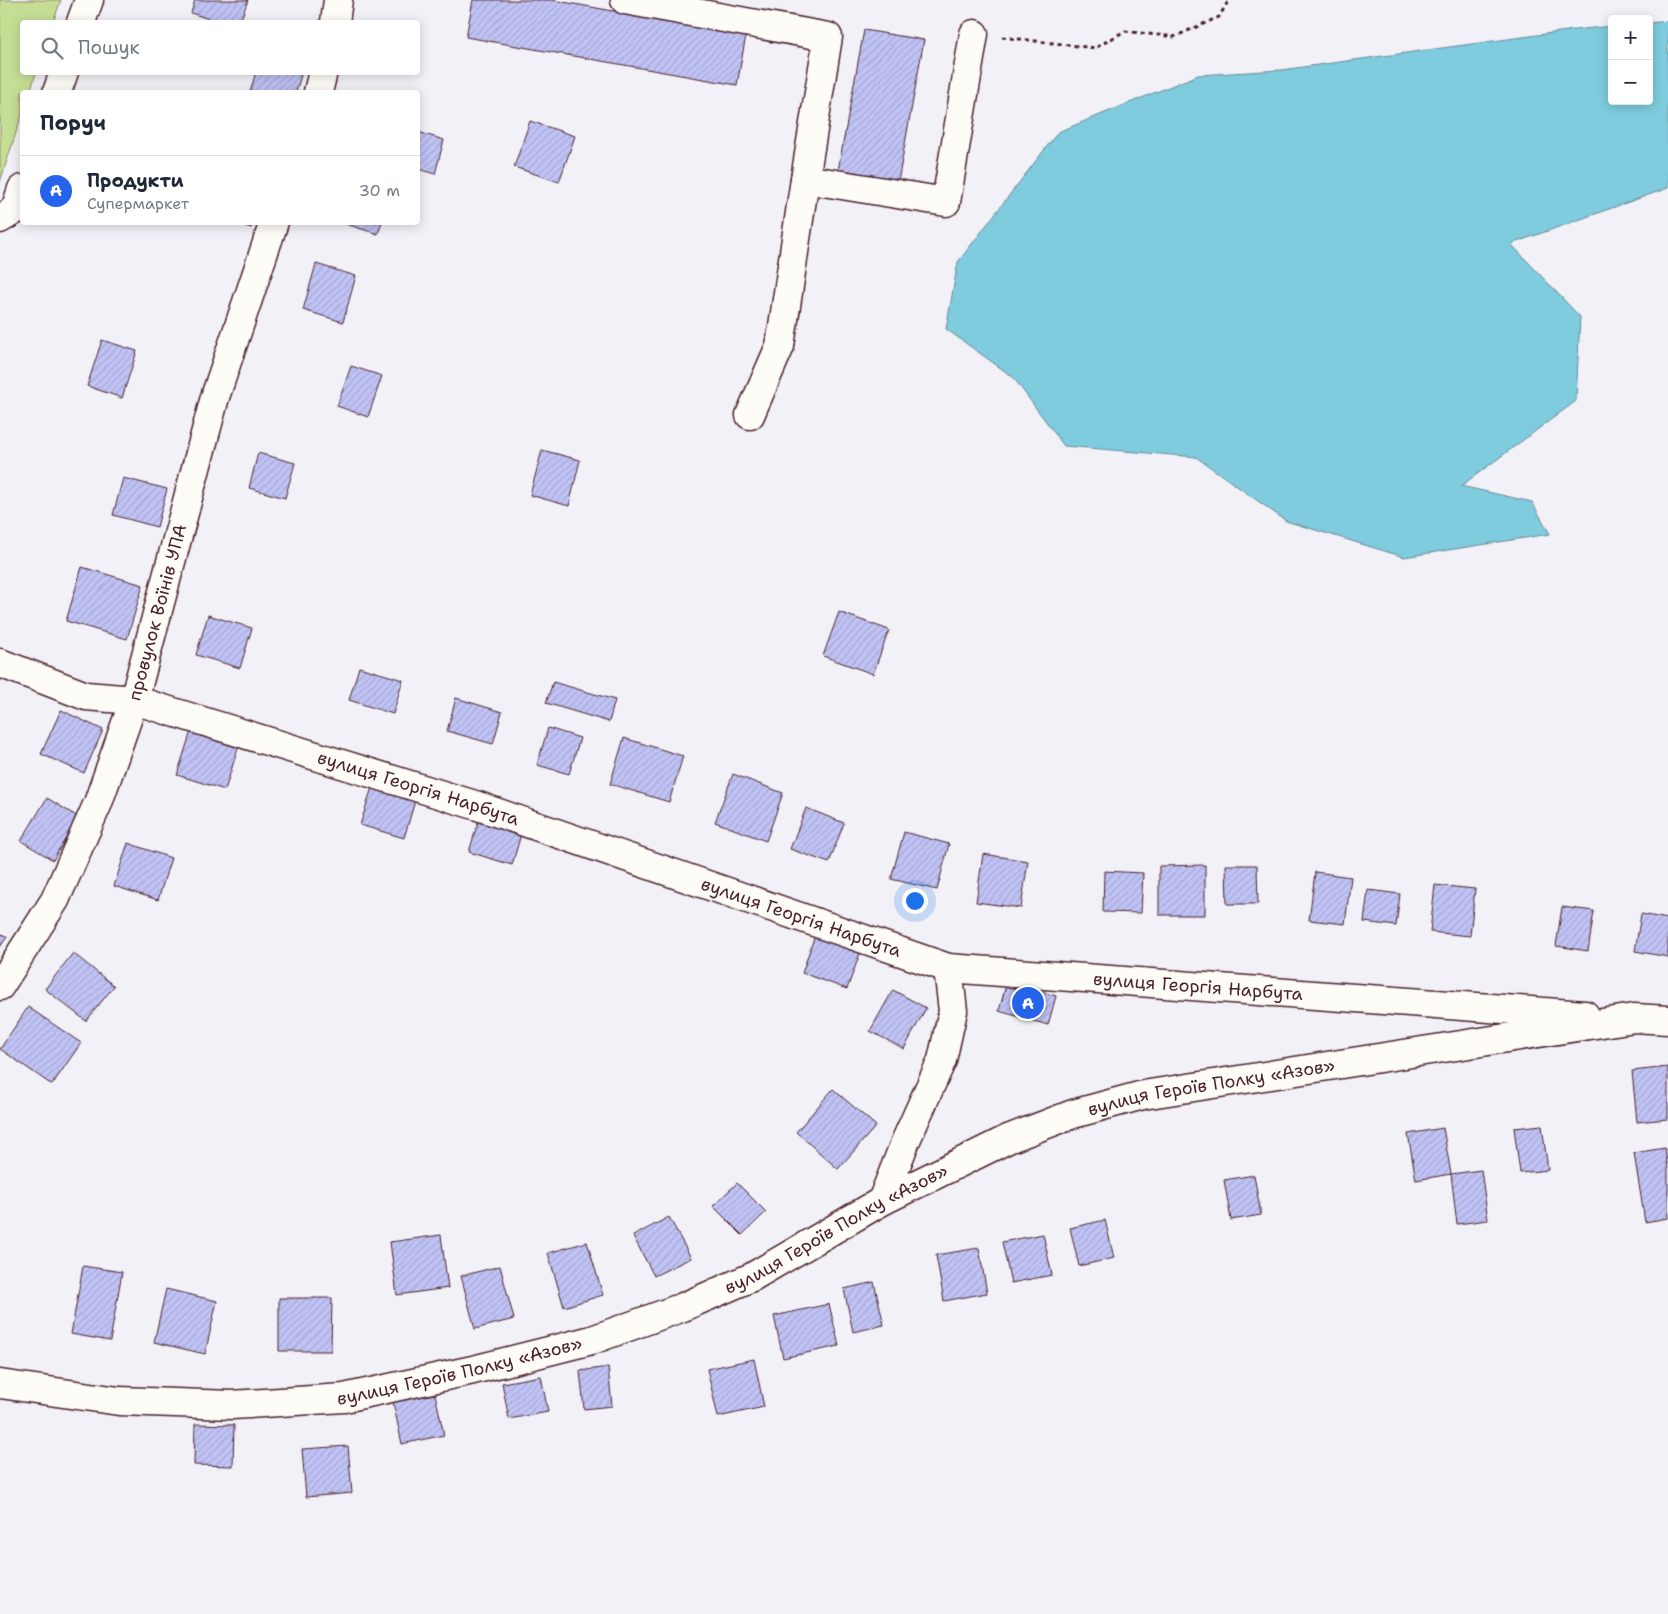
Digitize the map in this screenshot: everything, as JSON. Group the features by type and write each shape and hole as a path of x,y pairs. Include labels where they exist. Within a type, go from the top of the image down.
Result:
{"street":[{"path":"82,20 89,0"},
{"path":"335,20 338,0"},
{"path":"625,0 828,37 780,346 750,415"},
{"path":"805,179 946,202 974,34"},
{"path":"58,90 63,75"},
{"path":"318,90 322,75"},
{"path":"0,219 15,210 20,195"},
{"name":"провулок Воїнів УПА","path":"0,986 55,900 98,803 134,700 215,397 273,225"},
{"name":"вулиця Георгія Нарбута","path":"0,663 86,696 134,700 478,806 948,968 1634,1018"},
{"path":"882,1201 906,1140 942,1060 953,1011 948,968"},
{"name":"вулиця Героїв Полку «Азов»","path":"0,1384 119,1401 232,1406 344,1398 473,1370 592,1340 684,1307 752,1277 882,1201 1008,1139 1073,1114 1143,1095 1634,1018 1668,1020"}],"path":[{"path":"974,34 1095,48 1125,31 1174,37 1219,17 1229,0"}],"green space":[{"path":"0,0 61,0 54,20 20,20 20,75 35,75 31,90 20,90 20,120 0,182"}],"water":[{"path":"1668,21 1668,188 1511,244 1580,317 1576,401 1461,486 1532,502 1550,534 1404,557 1286,521 1196,457 1064,446 1013,377 946,329 958,262 1058,132 1198,75 1281,70 1608,26 1608,105 1653,105 1653,23"}],"building":[{"path":"195,0 248,0 241,20 212,20 191,13"},
{"path":"473,0 552,0 746,35 737,85 466,37"},
{"path":"864,30 924,40 897,187 837,176"},
{"path":"255,75 301,75 297,90 251,90"},
{"path":"530,121 575,136 559,182 514,167"},
{"path":"420,133 444,140 435,174 420,170"},
{"path":"349,225 381,225 378,234"},
{"path":"316,264 356,276 343,322 303,310"},
{"path":"102,340 137,351 122,398 87,386"},
{"path":"351,366 382,376 368,417 337,406"},
{"path":"542,450 580,460 569,506 530,495"},
{"path":"258,453 295,463 285,498 249,488"},
{"path":"123,478 167,489 157,527 113,515"},
{"path":"82,567 143,585 127,639 66,621"},
{"path":"839,612 889,630 873,674 823,656"},
{"path":"208,615 252,628 240,668 196,655"},
{"path":"359,667 403,680 393,714 349,700"},
{"path":"553,682 615,700 609,722 546,703"},
{"path":"456,698 502,712 493,744 447,731"},
{"path":"61,710 103,730 84,773 41,754"},
{"path":"548,728 580,738 569,774 537,765"},
{"path":"191,731 239,745 225,790 177,775"},
{"path":"624,738 683,756 669,802 610,784"},
{"path":"733,774 783,793 766,841 715,822"},
{"path":"374,781 417,794 404,838 360,825"},
{"path":"47,798 78,817 53,860 21,841"},
{"path":"806,808 844,823 829,863 790,849"},
{"path":"479,819 522,831 512,865 469,852"},
{"path":"904,832 949,844 937,890 891,879"},
{"path":"128,843 171,858 158,900 114,886"},
{"path":"983,854 1028,861 1021,908 976,902"},
{"path":"1205,865 1205,915 1159,915 1159,866"},
{"path":"1226,865 1257,865 1258,904 1227,904"},
{"path":"1104,871 1143,873 1141,913 1103,912"},
{"path":"1315,872 1351,877 1345,924 1309,920"},
{"path":"1435,885 1475,889 1470,936 1430,932"},
{"path":"1368,890 1400,894 1396,926 1364,922"},
{"path":"1562,907 1594,911 1588,951 1556,946"},
{"path":"1641,914 1668,919 1668,957 1635,951"},
{"path":"817,929 863,945 847,989 802,973"},
{"path":"0,933 7,937 0,947"},
{"path":"73,953 114,986 86,1021 45,989"},
{"path":"1007,981 1056,996 1048,1025 999,1011"},
{"path":"893,990 926,1008 904,1049 870,1031"},
{"path":"28,1007 81,1043 52,1085 0,1049"},
{"path":"1668,1067 1668,1119 1637,1122 1632,1071"},
{"path":"833,1089 876,1126 838,1169 796,1132"},
{"path":"1542,1125 1548,1170 1520,1173 1514,1128"},
{"path":"1443,1128 1451,1174 1416,1180 1408,1134"},
{"path":"1665,1148 1668,1169 1668,1218 1645,1222 1634,1153"},
{"path":"1481,1170 1488,1220 1457,1224 1451,1174"},
{"path":"1254,1175 1261,1215 1231,1220 1224,1180"},
{"path":"737,1183 766,1212 742,1235 713,1206"},
{"path":"669,1217 691,1258 654,1276 633,1236"},
{"path":"1105,1220 1114,1258 1079,1266 1070,1228"},
{"path":"1043,1234 1052,1275 1011,1283 1002,1242"},
{"path":"441,1235 448,1288 397,1295 390,1242"},
{"path":"587,1242 603,1295 564,1307 548,1253"},
{"path":"979,1248 987,1293 944,1301 936,1255"},
{"path":"83,1266 122,1272 110,1341 71,1334"},
{"path":"500,1266 514,1319 475,1329 461,1276"},
{"path":"874,1282 884,1325 853,1332 844,1289"},
{"path":"166,1289 217,1301 205,1354 154,1342"},
{"path":"279,1298 332,1298 331,1351 279,1351"},
{"path":"829,1304 839,1346 783,1358 774,1316"},
{"path":"754,1359 764,1407 718,1417 707,1369"},
{"path":"608,1367 612,1406 584,1409 580,1371"},
{"path":"541,1376 548,1412 509,1419 502,1383"},
{"path":"435,1394 444,1435 402,1444 393,1402"},
{"path":"195,1424 234,1425 233,1466 194,1465"},
{"path":"348,1446 352,1493 306,1497 302,1449"}],"place":[{"name":"Продукти","path":"1028,1003"}]}
